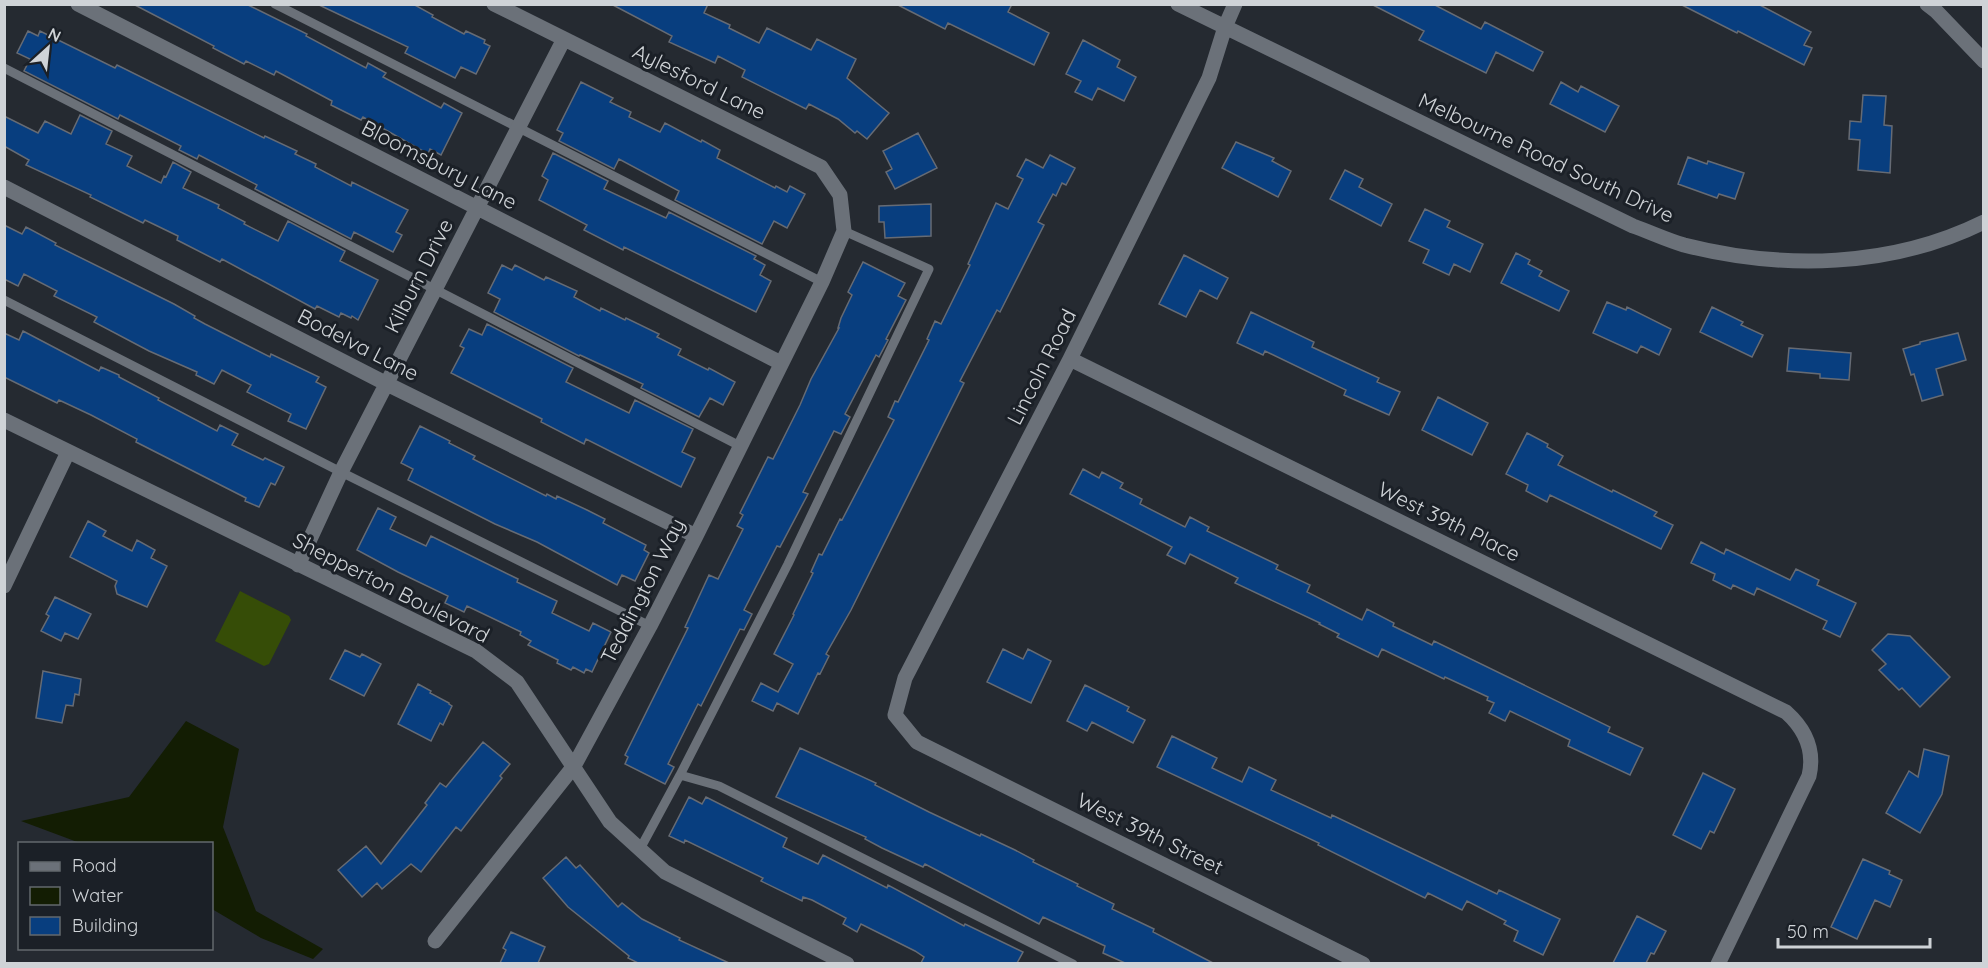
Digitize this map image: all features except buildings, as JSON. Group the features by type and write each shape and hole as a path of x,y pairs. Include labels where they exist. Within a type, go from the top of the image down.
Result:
{"street":[{"name":"Bloomsbury Lane","path":"78,4 781,363"},
{"name":"Aylesford Lane","path":"494,4 821,166 840,195 844,231"},
{"name":"Melbourne Road South Drive","path":"1178,4 1633,226 1685,245 1721,254 1767,261 1851,260 1932,242 1983,222"},
{"name":"Lincoln Road","path":"917,742 895,715 904,678 1070,359 1209,78 1225,27 1235,4"},
{"path":"1927,4 1983,61"},
{"name":"Kilburn Drive","path":"298,565 341,472 564,39"},
{"name":"Bodelva Lane","path":"4,187 387,384 696,536"},
{"name":"Teddington Way","path":"435,941 574,766 696,536 822,282 844,231"},
{"name":"West 39th Place","path":"1070,359 1786,712 1803,730 1808,741 1811,759 1807,782 1718,963"},
{"name":"Shepperton Boulevard","path":"4,420 476,651 517,682 610,822 665,872 847,963"},
{"path":"4,586 68,452"},
{"name":"West 39th Street","path":"917,742 1364,963"}],"lane":[{"path":"275,4 822,282"},
{"path":"4,68 740,446"},
{"path":"640,849 788,564 929,269 844,231"},
{"path":"4,300 650,626"},
{"path":"680,775 719,786 1073,963"}],"green space":[{"path":"240,591 289,616 291,620 269,664 264,666 215,641"}],"water":[{"path":"186,721 239,749 223,827 256,911 323,949 313,959 261,938 213,910 213,842 77,842 21,821 129,797"}]}
